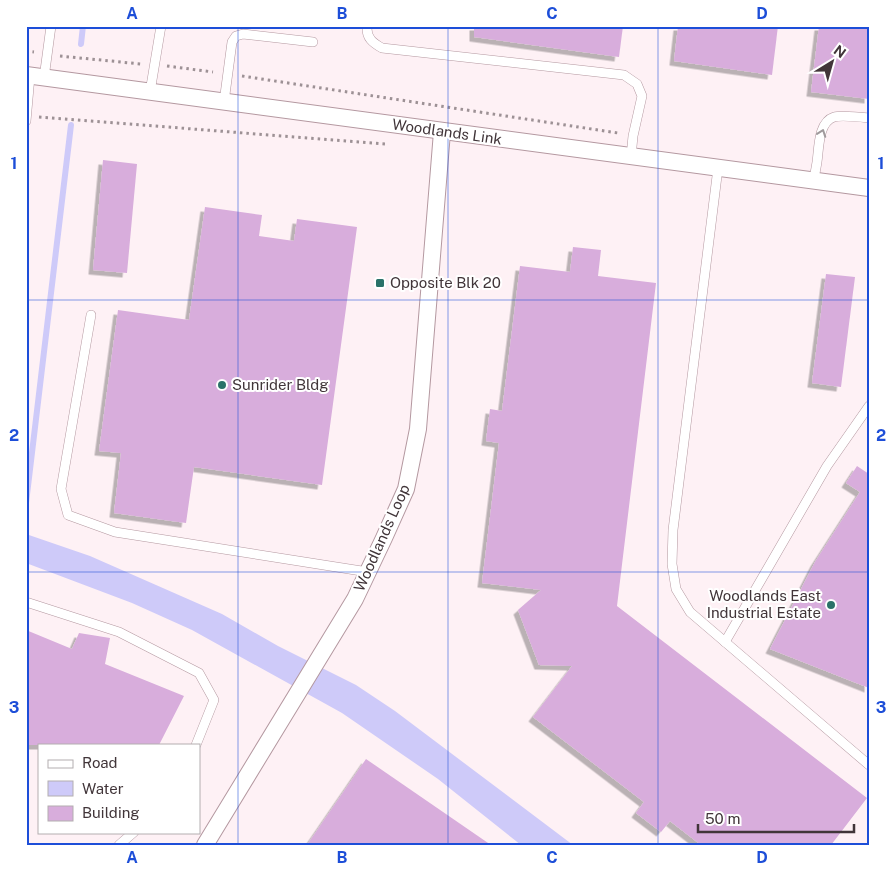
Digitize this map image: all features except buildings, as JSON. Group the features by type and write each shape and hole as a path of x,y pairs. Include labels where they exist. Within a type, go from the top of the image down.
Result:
{"street":[{"name":"Woodlands Link","path":"34,76 869,188"},
{"name":"Woodlands Loop","path":"205,845 355,599 406,489 418,429 442,132"}],"lane":[{"path":"26,121 34,76 47,54 51,26"},
{"path":"150,92 161,26"},
{"path":"367,26 371,41 382,48 624,75 637,84 642,96 633,136 631,157"},
{"path":"224,102 232,42 236,36 243,34 313,42"},
{"path":"813,181 817,164 819,139 825,124 832,117 838,116 869,118"},
{"path":"718,168 673,530 672,564 676,590 690,612 869,765"},
{"path":"91,315 61,489 68,515 115,532 368,572"},
{"path":"725,642 827,466 869,406"},
{"path":"26,602 119,632 199,673 214,700 196,744"},
{"path":"119,845 132,834"}],"path":[{"path":"26,51 228,73 633,136"}],"water":[{"path":"26,534 90,556 222,614 278,646 356,685 395,711 573,845 521,845 438,779 342,713 192,630 132,603 26,563"}],"waterway":[{"path":"81,44 83,26"},
{"path":"26,503 71,125"}],"place":[{"name":"Opposite Blk 20","path":"380,283"},
{"name":"Sunrider Bldg","path":"222,385"},
{"name":"Woodlands East Industrial Estate","path":"831,605"}]}
